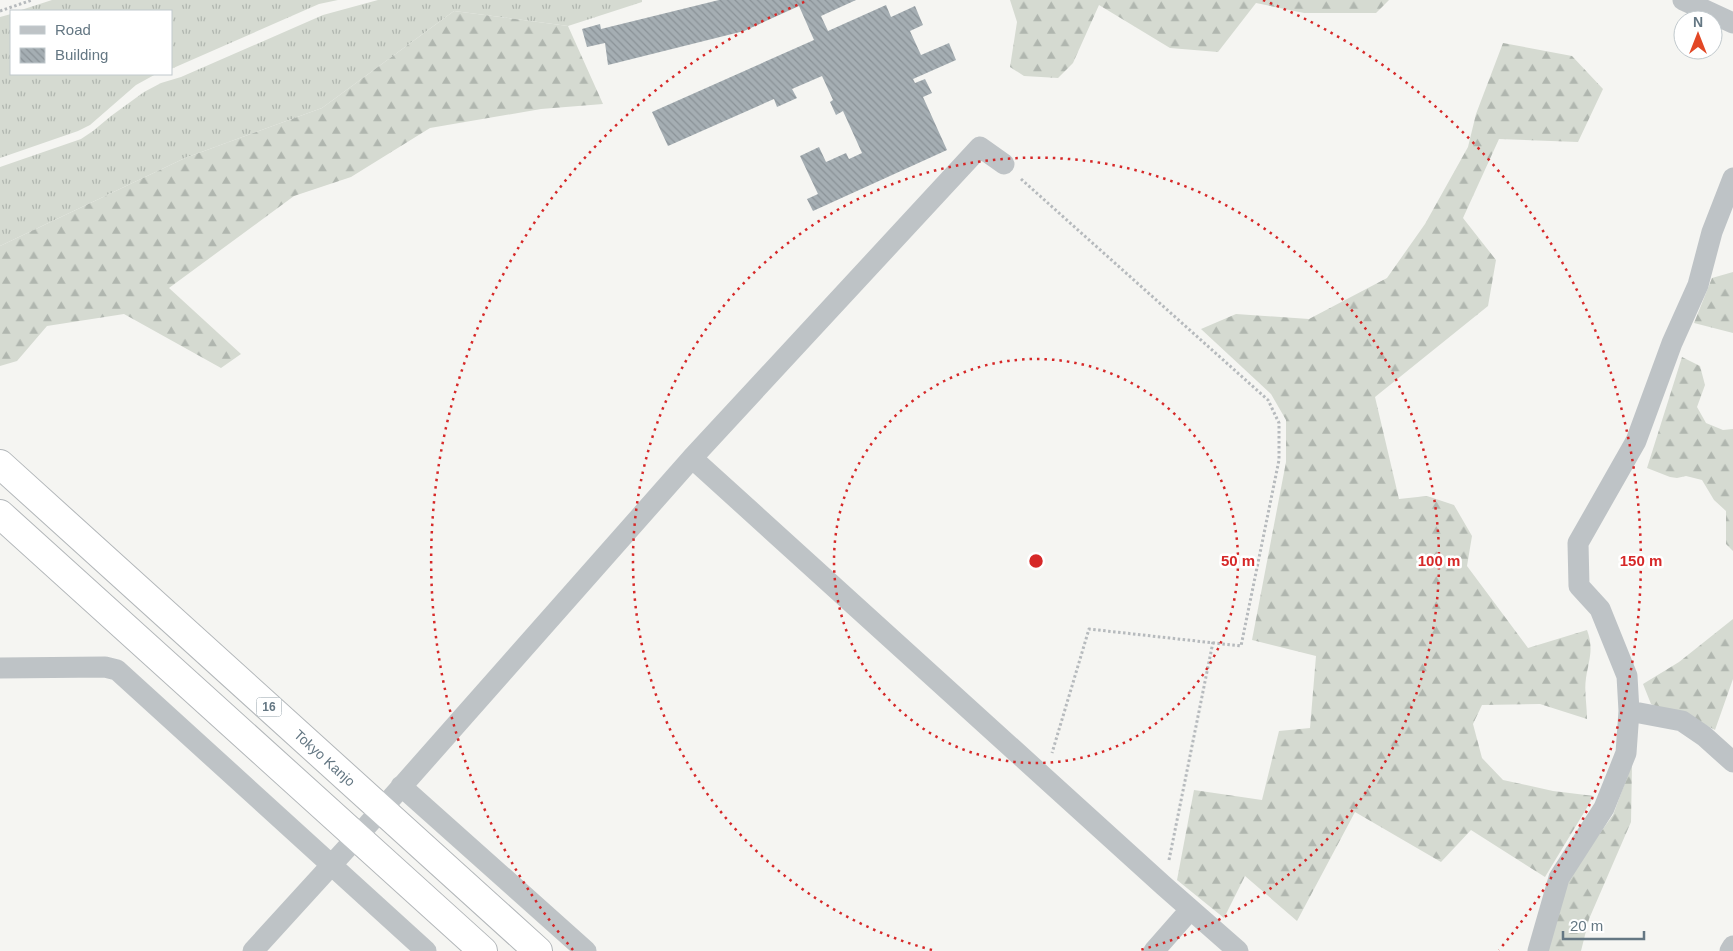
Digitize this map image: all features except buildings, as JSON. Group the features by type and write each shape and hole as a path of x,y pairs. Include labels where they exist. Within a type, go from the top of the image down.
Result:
{"highway":[{"name":"Tokyo Kanjo","path":"0,464 538,951"},
{"path":"0,514 483,951"}],"street":[{"path":"1683,0 1733,23"},
{"path":"253,951 357,837 692,458 980,147 1004,164"},
{"path":"1538,951 1559,878 1604,808 1626,753 1629,711 1627,676 1600,609 1579,586 1578,544 1636,441 1672,342 1698,285 1712,232 1733,178"},
{"path":"692,458 1190,910 1238,951"},
{"path":"0,668 105,668 117,670 426,951"},
{"path":"1629,711 1682,721 1704,736 1733,762"},
{"path":"402,786 586,951"},
{"path":"1154,951 1190,910"},
{"path":"1730,951 1733,946"}],"path":[{"path":"0,11 32,0"},
{"path":"1004,164 1268,400 1279,423 1279,460 1242,646 1089,628 1045,778"},
{"path":"1164,886 1213,642"}],"green space":[{"path":"52,0 338,0 319,4 172,69 172,10 21,10"},
{"path":"378,0 642,0 642,2 568,26 454,11 322,108 185,158 0,246 0,167 81,139 144,92 161,83 181,77 323,15"},
{"path":"1010,0 1389,0 1376,13 1304,13 1256,3 1218,52 1170,48 1099,5 1073,63 1058,78 1024,76 1010,67 1017,22"},
{"path":"454,11 568,26 603,104 541,109 430,128 351,177 294,196 169,288 241,354 221,368 124,314 47,326 17,361 0,366 0,246 185,158 322,108"},
{"path":"10,14 10,75 154,75 136,85 90,125 78,131 0,158 0,17"},
{"path":"1503,43 1572,56 1603,89 1578,142 1499,139 1463,218 1496,260 1488,306 1375,397 1399,499 1427,496 1454,505 1472,536 1467,566 1528,648 1587,630 1590,654 1585,688 1587,719 1540,704 1482,705 1473,724 1482,758 1503,780 1553,791 1594,796 1545,877 1471,830 1441,862 1355,812 1297,921 1245,876 1224,918 1177,880 1194,790 1262,800 1279,731 1310,728 1316,656 1252,640 1286,462 1286,420 1271,394 1201,329 1236,314 1309,319 1387,278 1425,224 1468,147 1476,114"},
{"path":"1733,272 1733,333 1694,323 1712,278"},
{"path":"1682,357 1700,366 1705,385 1697,407 1706,423 1723,430 1733,429 1733,551 1726,544 1726,511 1714,500 1702,480 1686,476 1670,477 1647,468"},
{"path":"1733,619 1733,679 1715,730 1686,714 1659,708 1651,704 1643,684 1679,662"},
{"path":"1632,764 1631,822 1589,919 1581,951 1547,951 1566,880 1613,815"}]}
